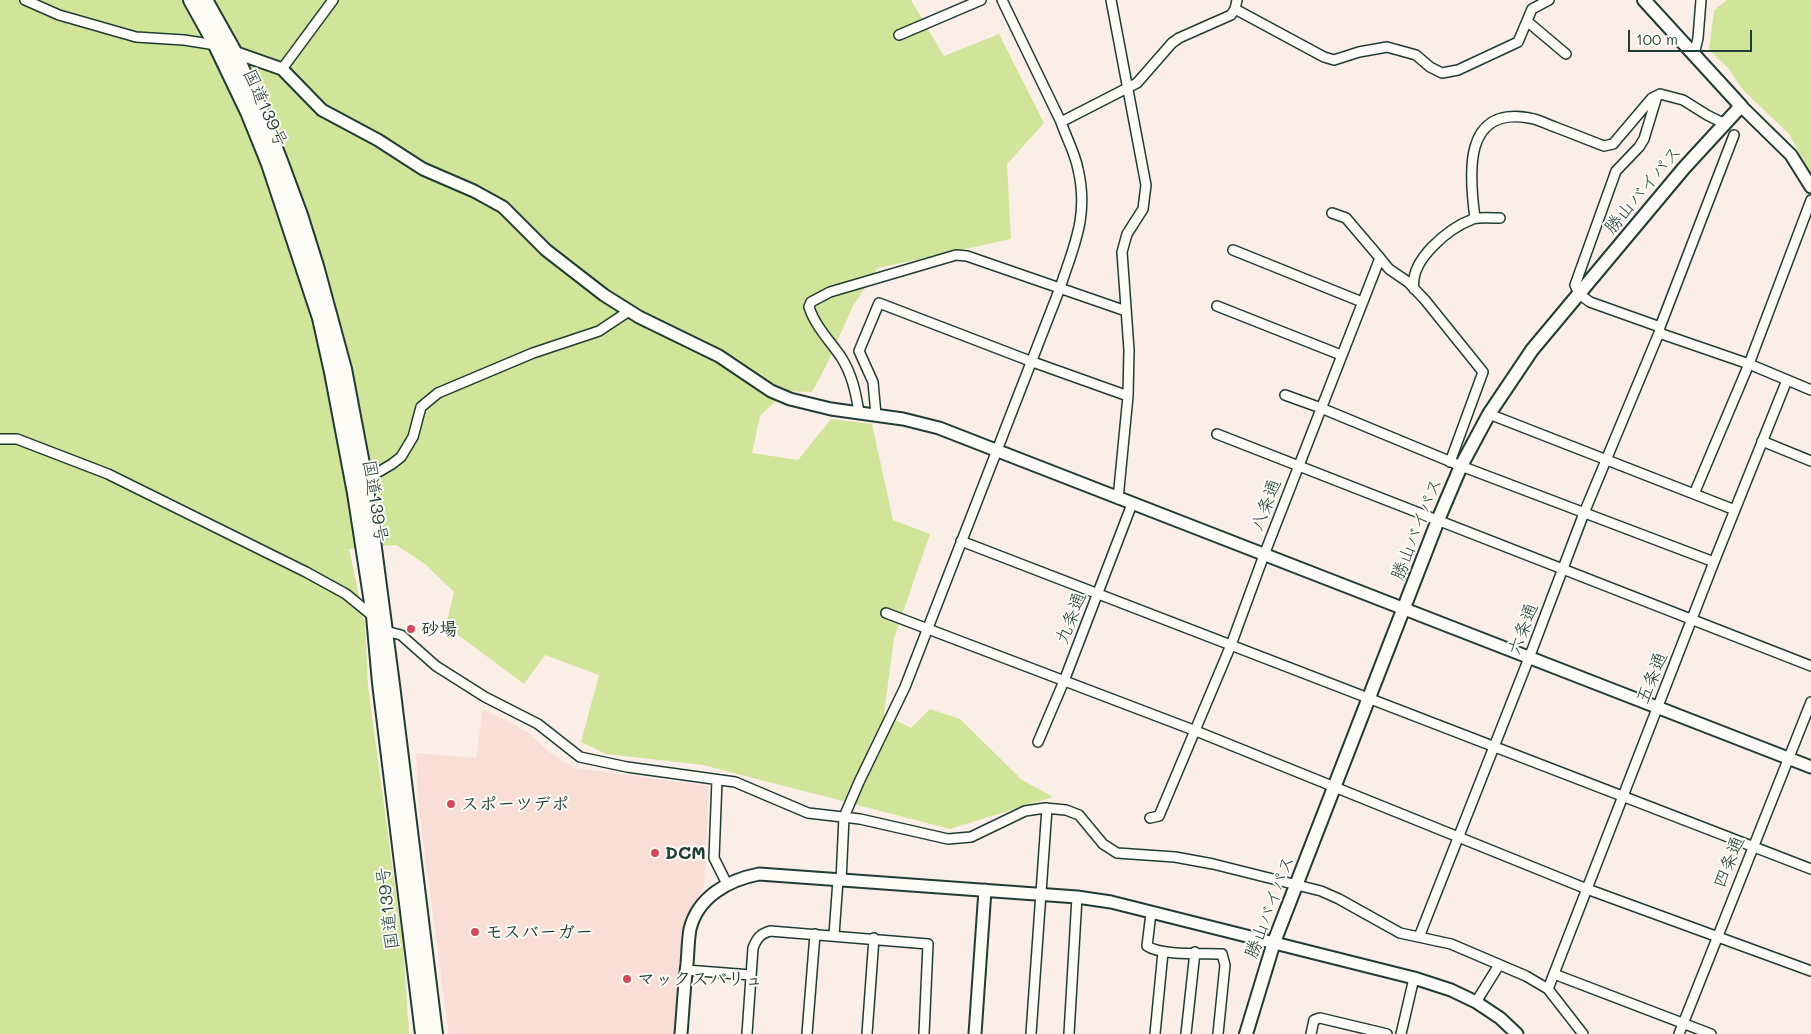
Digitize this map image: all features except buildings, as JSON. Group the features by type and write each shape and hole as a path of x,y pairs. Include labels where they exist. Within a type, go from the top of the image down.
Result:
{"highway":[{"name":"国道139号","path":"191,0 216,45 248,112 269,164 320,318 341,416 374,616 380,683 422,1034"},
{"name":"国道139号","path":"205,0 234,52 280,160 308,241 344,369 365,480 434,1034"}],"main road":[{"path":"1644,0 1741,106"},
{"name":"勝山バイパス","path":"1246,1034 1274,942 1404,610 1438,520 1456,464 1532,350 1684,168 1741,106"}],"street":[{"path":"25,0 59,15 136,37 184,40 216,45 282,69 322,110 378,140 423,169 474,191 502,207 520,222 546,250 604,295 629,311 719,356 771,391 811,404 903,419 939,428 1811,768"},
{"path":"282,69 333,0"},
{"path":"899,35 981,0"},
{"path":"834,935 844,817 905,687 1030,361 1060,288 1078,236 1082,212 1082,192 1078,167 1061,122 1002,0"},
{"path":"1112,0 1146,185 1143,209 1127,234 1122,252 1129,350 1128,396 1118,499"},
{"path":"1061,122 1138,84 1172,43 1179,38 1231,15 1236,4 1324,57 1334,60 1358,52 1387,47 1416,55 1430,67 1442,73 1458,70 1518,42 1532,10 1549,0"},
{"path":"1694,55 1698,38 1701,0"},
{"path":"1528,22 1566,54"},
{"path":"1475,218 1471,179 1473,153 1482,133 1494,120 1514,116 1532,118 1604,146 1613,144 1652,98 1660,94 1684,100 1706,115 1725,124"},
{"path":"1657,95 1644,139 1639,147 1616,170 1575,284 1578,294 1590,302 1811,390"},
{"path":"1741,106 1790,155 1811,187"},
{"name":"六条通","path":"1419,937 1584,513 1660,330 1734,135"},
{"path":"1694,494 1749,364 1811,200"},
{"path":"1332,213 1346,218 1389,269 1408,282 1483,372 1456,464"},
{"path":"1414,289 1415,276 1424,256 1452,229 1475,218 1500,218"},
{"path":"1233,250 1362,302"},
{"path":"859,413 856,392 850,374 809,307 811,302 830,292 956,255 967,256 1126,310"},
{"name":"八条通","path":"1150,818 1159,816 1196,731 1380,258"},
{"path":"876,415 873,382 859,350 879,303 1030,361 1128,396"},
{"path":"1217,306 1341,355"},
{"path":"365,480 401,458 413,437 421,407 438,393 533,353 599,331 629,311"},
{"name":"五条通","path":"1548,989 1787,380"},
{"path":"1285,395 1456,464 1714,562"},
{"path":"1489,414 1735,510"},
{"path":"1217,434 1811,666"},
{"path":"0,438 17,439 108,474 306,572 346,594 374,616 385,631 401,635 436,666 485,696 538,724 580,757 627,767 735,782 808,813 869,821 948,839 971,837 1025,811 1047,808 1066,810 1079,816 1102,844 1117,853 1194,860 1321,891 1400,933 1451,944 1526,976 1548,989 1584,1034"},
{"path":"1762,441 1811,461"},
{"name":"九条通","path":"1038,742 1064,682 1132,504"},
{"path":"961,541 1493,747 1624,795 1811,869"},
{"path":"886,614 1196,731 1587,889 1811,971"},
{"name":"四条通","path":"1679,1034 1752,846 1811,702"},
{"path":"717,780 714,858 727,884"},
{"path":"1031,1034 1047,808"},
{"path":"681,1034 690,929 698,909 709,897 727,884 743,877 759,874 1041,894 1110,902 1414,978 1451,990 1476,1002 1500,1018 1517,1034"},
{"path":"975,1034 985,890"},
{"path":"1069,1034 1077,897"},
{"path":"1151,912 1147,946 1153,950 1222,954 1225,966 1218,1034"},
{"path":"747,1034 753,948 756,940 762,934 770,931 874,938 928,944 924,1034"},
{"path":"807,1034 814,934"},
{"path":"867,1034 874,938"},
{"path":"1155,1034 1164,952"},
{"path":"1186,1034 1195,952"},
{"path":"1476,1002 1499,965"},
{"path":"686,970 751,975"},
{"path":"1554,974 1711,1034"},
{"path":"1401,1034 1414,978"},
{"path":"1311,1034 1314,1020 1320,1018 1370,1032 1387,1034"}],"shaded area":[{"path":"483,709 527,732 549,752 575,768 709,786 704,886 686,919 675,1034 449,1034 419,810 416,753 476,758"}],"green space":[{"path":"0,0 911,0 944,56 999,34 1044,123 1007,164 1011,239 878,268 853,306 812,392 786,391 760,416 752,453 798,460 831,419 872,424 893,520 930,534 894,638 884,714 911,728 930,709 960,719 1022,780 1053,797 950,829 703,765 606,754 581,742 599,675 545,655 524,684 446,626 454,592 425,564 396,545 349,549 365,624 368,687 403,945 409,1034 0,1034"},
{"path":"1727,0 1811,0 1811,174 1789,134 1743,90 1728,68 1709,50 1714,10"}],"place":[{"name":"砂場","path":"411,629"},
{"name":"スポーツデポ","path":"451,804"},
{"name":"DCM","path":"655,853"},
{"name":"モスバーガー","path":"475,932"},
{"name":"マックスバリュ","path":"627,979"}]}
